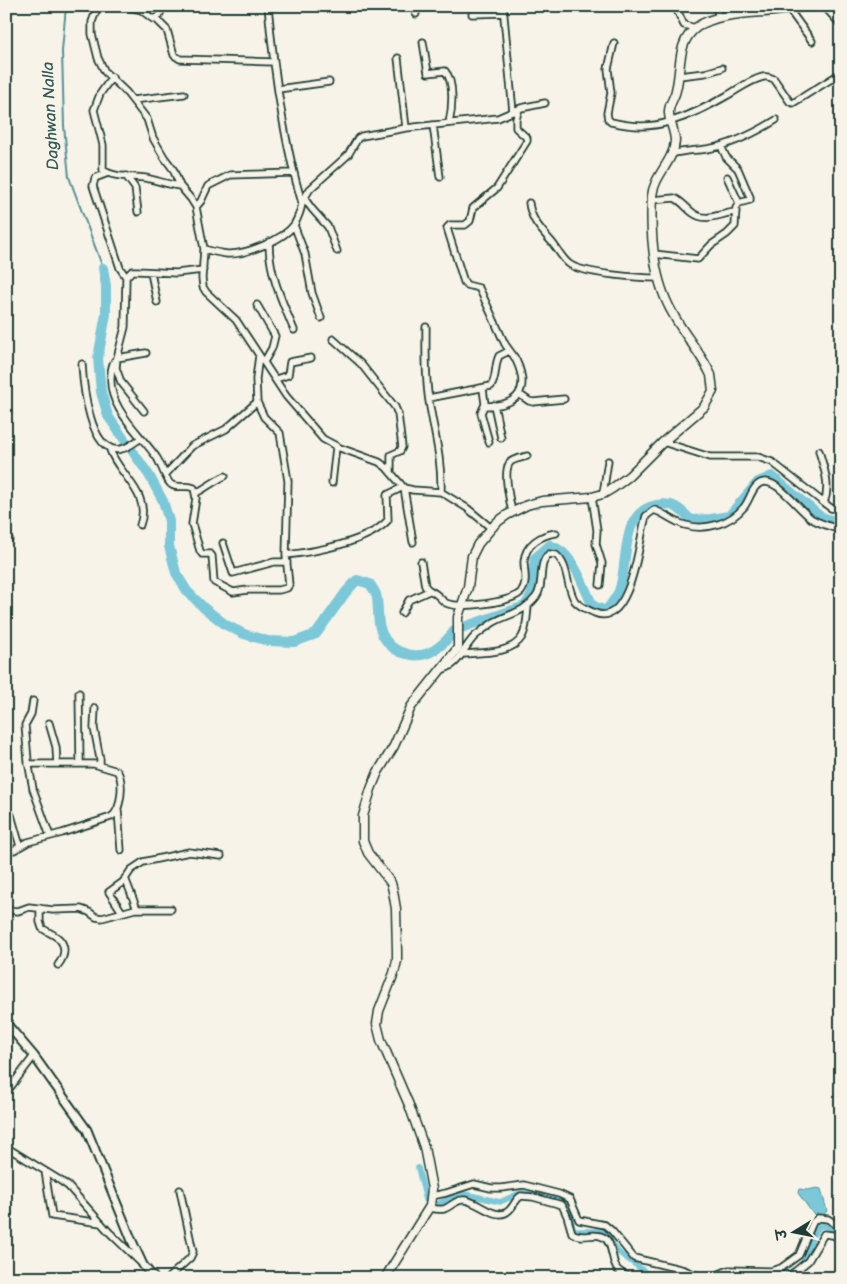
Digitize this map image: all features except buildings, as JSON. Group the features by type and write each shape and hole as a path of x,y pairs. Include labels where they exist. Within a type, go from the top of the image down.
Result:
{"main road":[{"path":"385,1278 431,1203 426,1154 419,1131 379,1033 377,1017 397,961 396,909 391,883 368,853 363,841 363,816 378,772 394,746 411,707 458,648 458,617 468,587 474,551 491,528 512,512 542,501 592,497 603,494 629,476 663,442 704,407 711,396 713,386 709,370 671,313 659,278 654,254 652,200 654,187 672,154 675,139 669,109 680,76 682,47 685,40 696,28 718,18 804,6"}],"street":[{"path":"102,6 94,14 92,22 92,34 101,66 147,119 153,138 174,169 180,186 196,207 204,249 202,282 206,292 236,320 290,401 323,439 336,447 379,462 403,487 413,542"},
{"path":"116,6 121,6"},
{"path":"125,6 141,10 148,17 156,19 166,30 174,55 180,59 274,62"},
{"path":"156,19 163,6"},
{"path":"268,6 278,89 293,174 303,200 328,228 337,251"},
{"path":"415,6 416,14"},
{"path":"675,6 684,25 696,28"},
{"path":"716,6 718,18"},
{"path":"824,6 841,25"},
{"path":"788,8 812,41"},
{"path":"472,14 503,9 516,110 516,128 518,132 527,138 527,141 498,188 474,208 470,221 465,225 450,225 447,228 464,282 467,285 479,288 509,351 515,358 523,380 519,394 512,400 485,406"},
{"path":"423,42 428,73 445,71 448,75 452,104 449,123"},
{"path":"614,43 608,69 611,90 606,110 609,121 639,127 672,122 760,78 770,77 774,79 791,103 841,73"},
{"path":"398,58 406,128"},
{"path":"680,76 722,68"},
{"path":"112,78 100,94 94,110 104,145 102,168 108,173 145,178 171,186 180,186"},
{"path":"278,89 329,82"},
{"path":"132,100 184,94"},
{"path":"204,249 234,254 248,251 282,235 294,225 303,200 310,189 348,155 358,138 406,128 498,118 516,110 544,103"},
{"path":"672,154 690,149 706,149 721,146 753,134 776,120"},
{"path":"433,125 440,177"},
{"path":"721,146 726,157 738,169 750,197 750,200 739,203"},
{"path":"108,173 95,178 93,186 120,268 126,277 125,327 116,368 121,382 144,412"},
{"path":"196,207 208,186 230,175 293,174"},
{"path":"126,176 136,188 138,212"},
{"path":"654,254 698,259 711,245 736,226 736,212 739,203 727,177"},
{"path":"652,200 678,199 694,214 705,218 736,212"},
{"path":"530,203 531,214 536,225 567,263 592,272 659,278"},
{"path":"294,225 305,254 312,293 321,318"},
{"path":"268,242 272,274 294,330"},
{"path":"126,277 132,271 176,273 203,270"},
{"path":"151,272 158,302"},
{"path":"257,305 275,336 272,348 264,362"},
{"path":"426,328 426,366 429,398 441,462 441,492"},
{"path":"333,339 361,364 397,410 402,447 400,451 390,456 391,473"},
{"path":"429,398 483,389 493,385 495,365 499,356 509,351"},
{"path":"146,353 117,358 111,368 110,382 113,395 120,410 157,459 170,484 193,487 196,494 192,521 193,531 201,553 212,556 214,582 233,592 279,590 287,588 289,585 286,555 288,481 279,431 264,417 257,402 256,380 259,355"},
{"path":"276,379 288,375 290,362 311,358"},
{"path":"82,364 83,385 90,418 100,438 109,447 113,458 139,493 143,519 140,525"},
{"path":"483,389 485,406 481,413 489,442"},
{"path":"519,394 532,402 564,399"},
{"path":"166,474 192,446 226,429 257,402"},
{"path":"494,405 501,438"},
{"path":"109,447 118,450 141,438"},
{"path":"663,442 710,457 758,457 765,459 831,508 841,510"},
{"path":"332,483 336,447"},
{"path":"819,451 828,485 828,492 824,503"},
{"path":"512,512 508,489 508,466 511,462 527,456"},
{"path":"603,494 608,461"},
{"path":"196,494 224,476"},
{"path":"440,670 450,666 463,654 474,637 492,623 515,614 528,606 540,590 544,559 549,554 556,554 562,561 572,596 577,603 598,614 614,611 630,584 644,524 650,512 655,510 685,525 710,526 719,524 743,509 755,488 761,483 766,482 772,484 814,520 841,530"},
{"path":"286,555 321,549 360,537 378,528 388,520 386,496 403,487 412,490 441,492 467,508 491,528"},
{"path":"592,497 597,530 596,544 602,563 600,585"},
{"path":"421,562 424,583 429,591 436,594 446,603 461,606 501,601 517,595 524,586 524,560 529,547 540,538 556,533"},
{"path":"223,543 233,573 274,562 287,562"},
{"path":"402,613 409,600 429,591"},
{"path":"463,654 499,652 519,641 525,630 528,606"},
{"path":"79,693 80,764"},
{"path":"33,700 30,714 24,724 28,764 33,789 50,836"},
{"path":"95,708 94,728 100,765"},
{"path":"49,723 56,747 56,764"},
{"path":"28,764 100,765 119,773 120,798 118,809 121,850"},
{"path":"6,808 11,815 20,846"},
{"path":"6,849 14,850 28,842 111,816 118,809"},
{"path":"122,912 109,892 123,882 131,870 139,864 174,854 189,852 221,856"},
{"path":"125,878 137,909"},
{"path":"6,910 18,911 29,907 81,909 99,918 137,909 171,909"},
{"path":"40,908 42,928 59,938 63,943 64,956 58,965"},
{"path":"6,1024 34,1056 87,1130 132,1241 144,1265"},
{"path":"6,1092 34,1056"},
{"path":"6,1148 68,1186 101,1223 144,1265 154,1278"},
{"path":"45,1171 52,1216 101,1223"},
{"path":"431,1203 446,1194 474,1184 491,1188 524,1185 559,1194 570,1199 579,1220 605,1226 612,1231 634,1258 684,1270 703,1278"},
{"path":"168,1278 194,1252 180,1190"},
{"path":"431,1203 443,1209 458,1200 464,1200 502,1214 508,1211 521,1196 557,1202 564,1209 572,1234 579,1237 600,1236 605,1238 616,1268 630,1278"},
{"path":"710,1278 729,1270 770,1271 781,1268 798,1255 813,1222 818,1218 828,1219 841,1228"},
{"path":"787,1278 808,1261 824,1234 841,1238"}],"water":[{"path":"799,1189 821,1189 827,1211 822,1216 813,1214 798,1193"}],"waterway":[{"name":"Daghwan Nalla","path":"66,6 62,51 64,126 69,177 103,268"},
{"name":"Daghwan Nalla","path":"103,268 106,286 106,314 98,358 101,392 108,416 149,475 163,501 169,521 169,546 176,573 187,591 204,608 226,625 244,634 268,641 294,642 316,634 346,592 357,580 370,584 376,594 380,628 389,644 407,654 421,655 428,653 440,646 455,630 525,606 532,594 535,558 550,545 558,549 571,562 593,606 606,611 619,591 627,540 631,528 636,517 645,509 657,505 668,505 680,510 691,520 729,516 758,482 772,476 821,517 841,523"},
{"path":"418,1168 426,1200 437,1204 461,1194 500,1202 520,1193 537,1193 563,1201 569,1209 573,1228 577,1231 604,1231 618,1252 652,1277 665,1276 676,1278"},
{"path":"800,1265 803,1263 813,1235 820,1226 826,1226 841,1233"},
{"path":"774,1278 788,1274 793,1270"},
{"path":"726,1278 743,1276 761,1278"}]}
